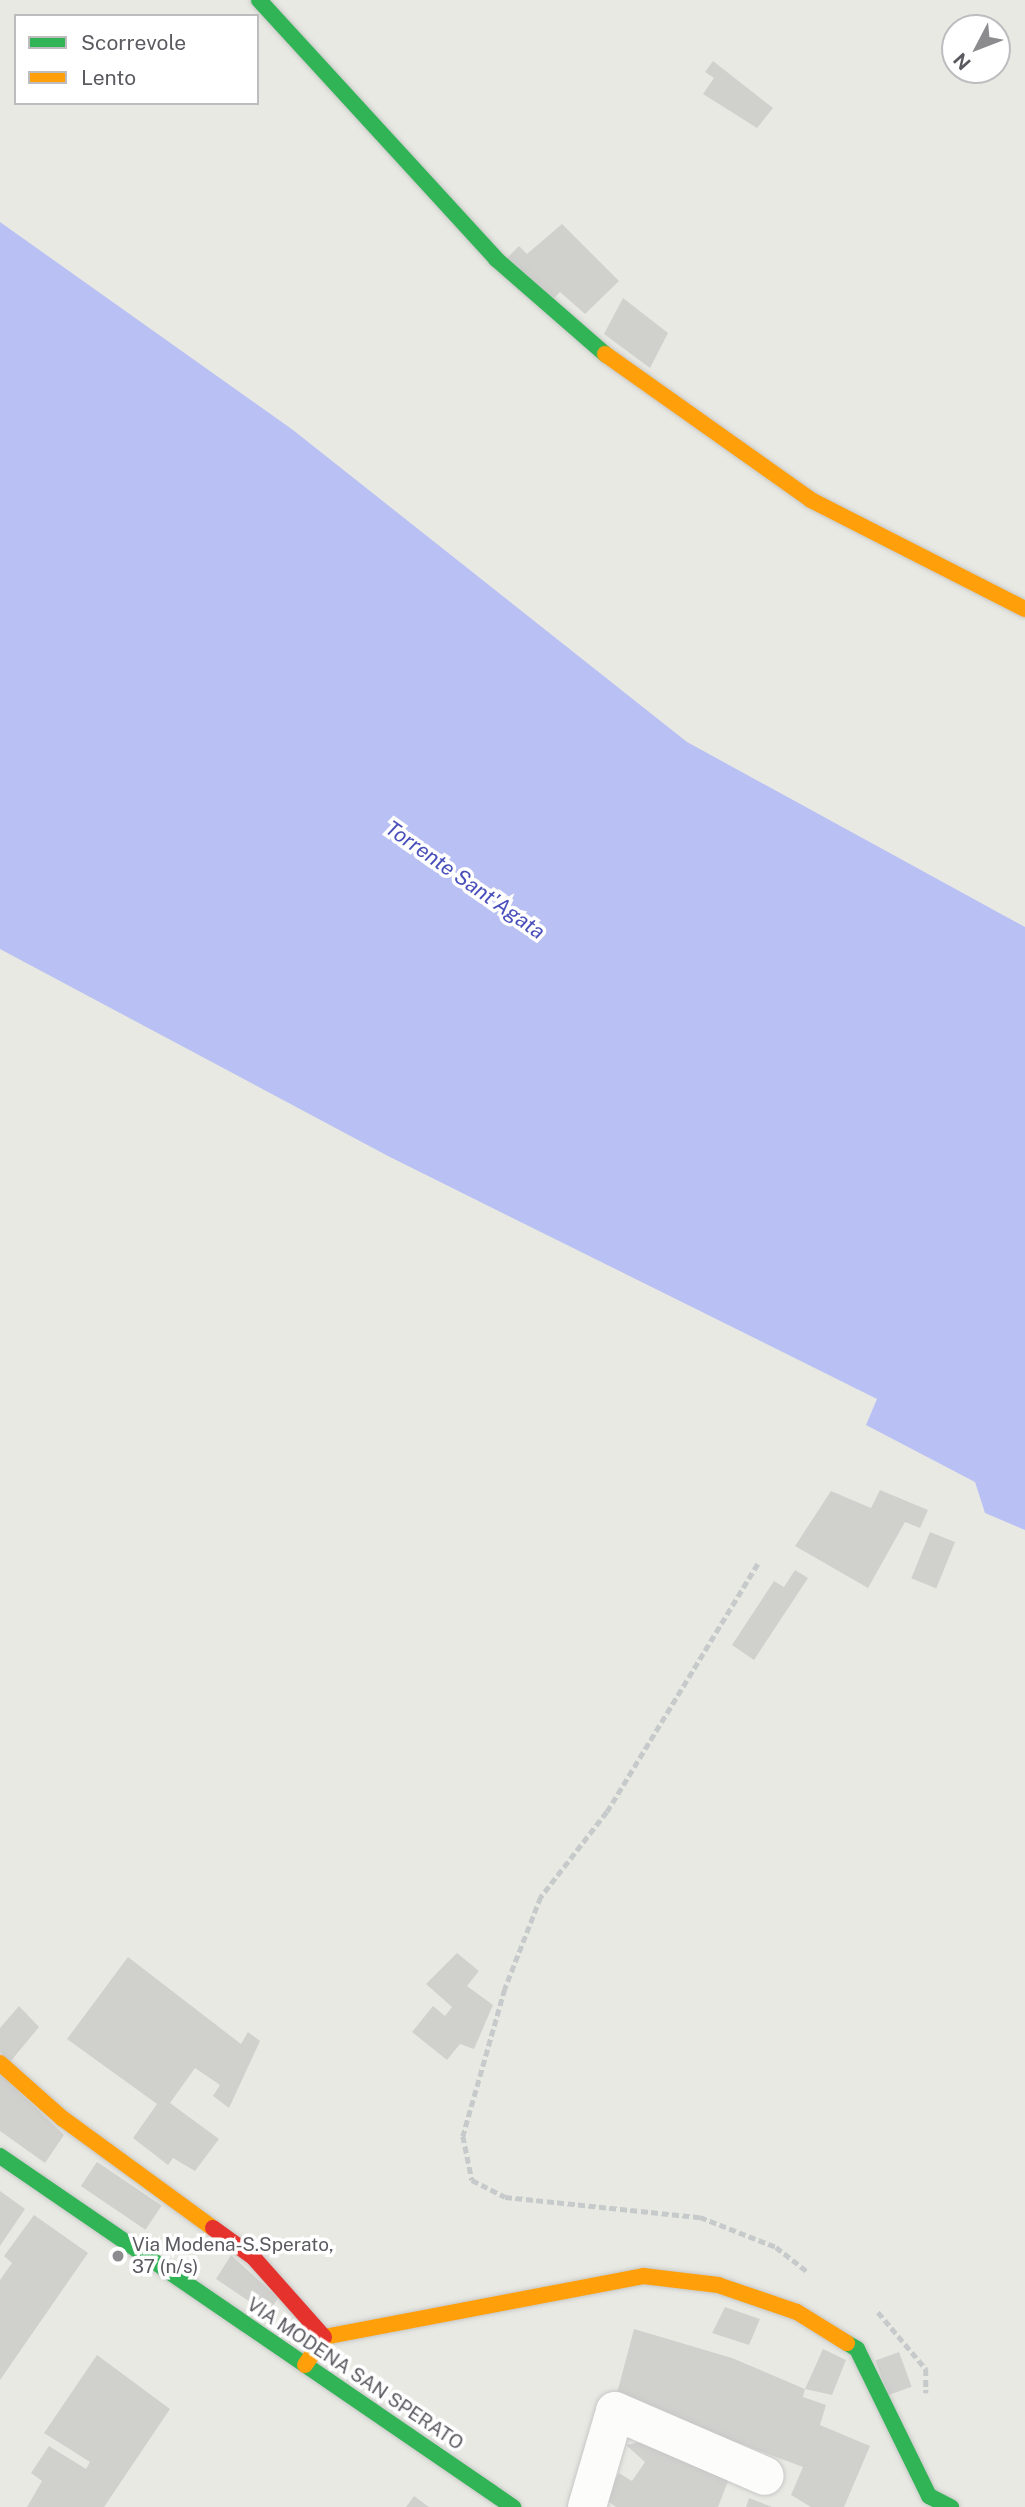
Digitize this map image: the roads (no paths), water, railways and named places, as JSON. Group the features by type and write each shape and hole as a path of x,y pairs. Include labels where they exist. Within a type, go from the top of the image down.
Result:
{"street":[{"path":"258,0 496,259 567,327 811,500 1025,609"},
{"path":"0,2063 62,2118 253,2257 324,2337"},
{"name":"VIA MODENA SAN SPERATO","path":"0,2156 509,2506"},
{"path":"305,2365 324,2337 539,2291 643,2276 718,2285 797,2312 857,2349 929,2496 951,2507"},
{"path":"587,2507 615,2411 765,2476"}],"water":[{"name":"Torrente Sant'Agata","path":"0,222 293,430 687,742 1025,927 1025,1530 985,1513 975,1482 866,1425 877,1399 388,1156 0,949"}],"place":[{"name":"Via Modena-S.Sperato, 37 (n/s)","path":"118,2256"}]}
